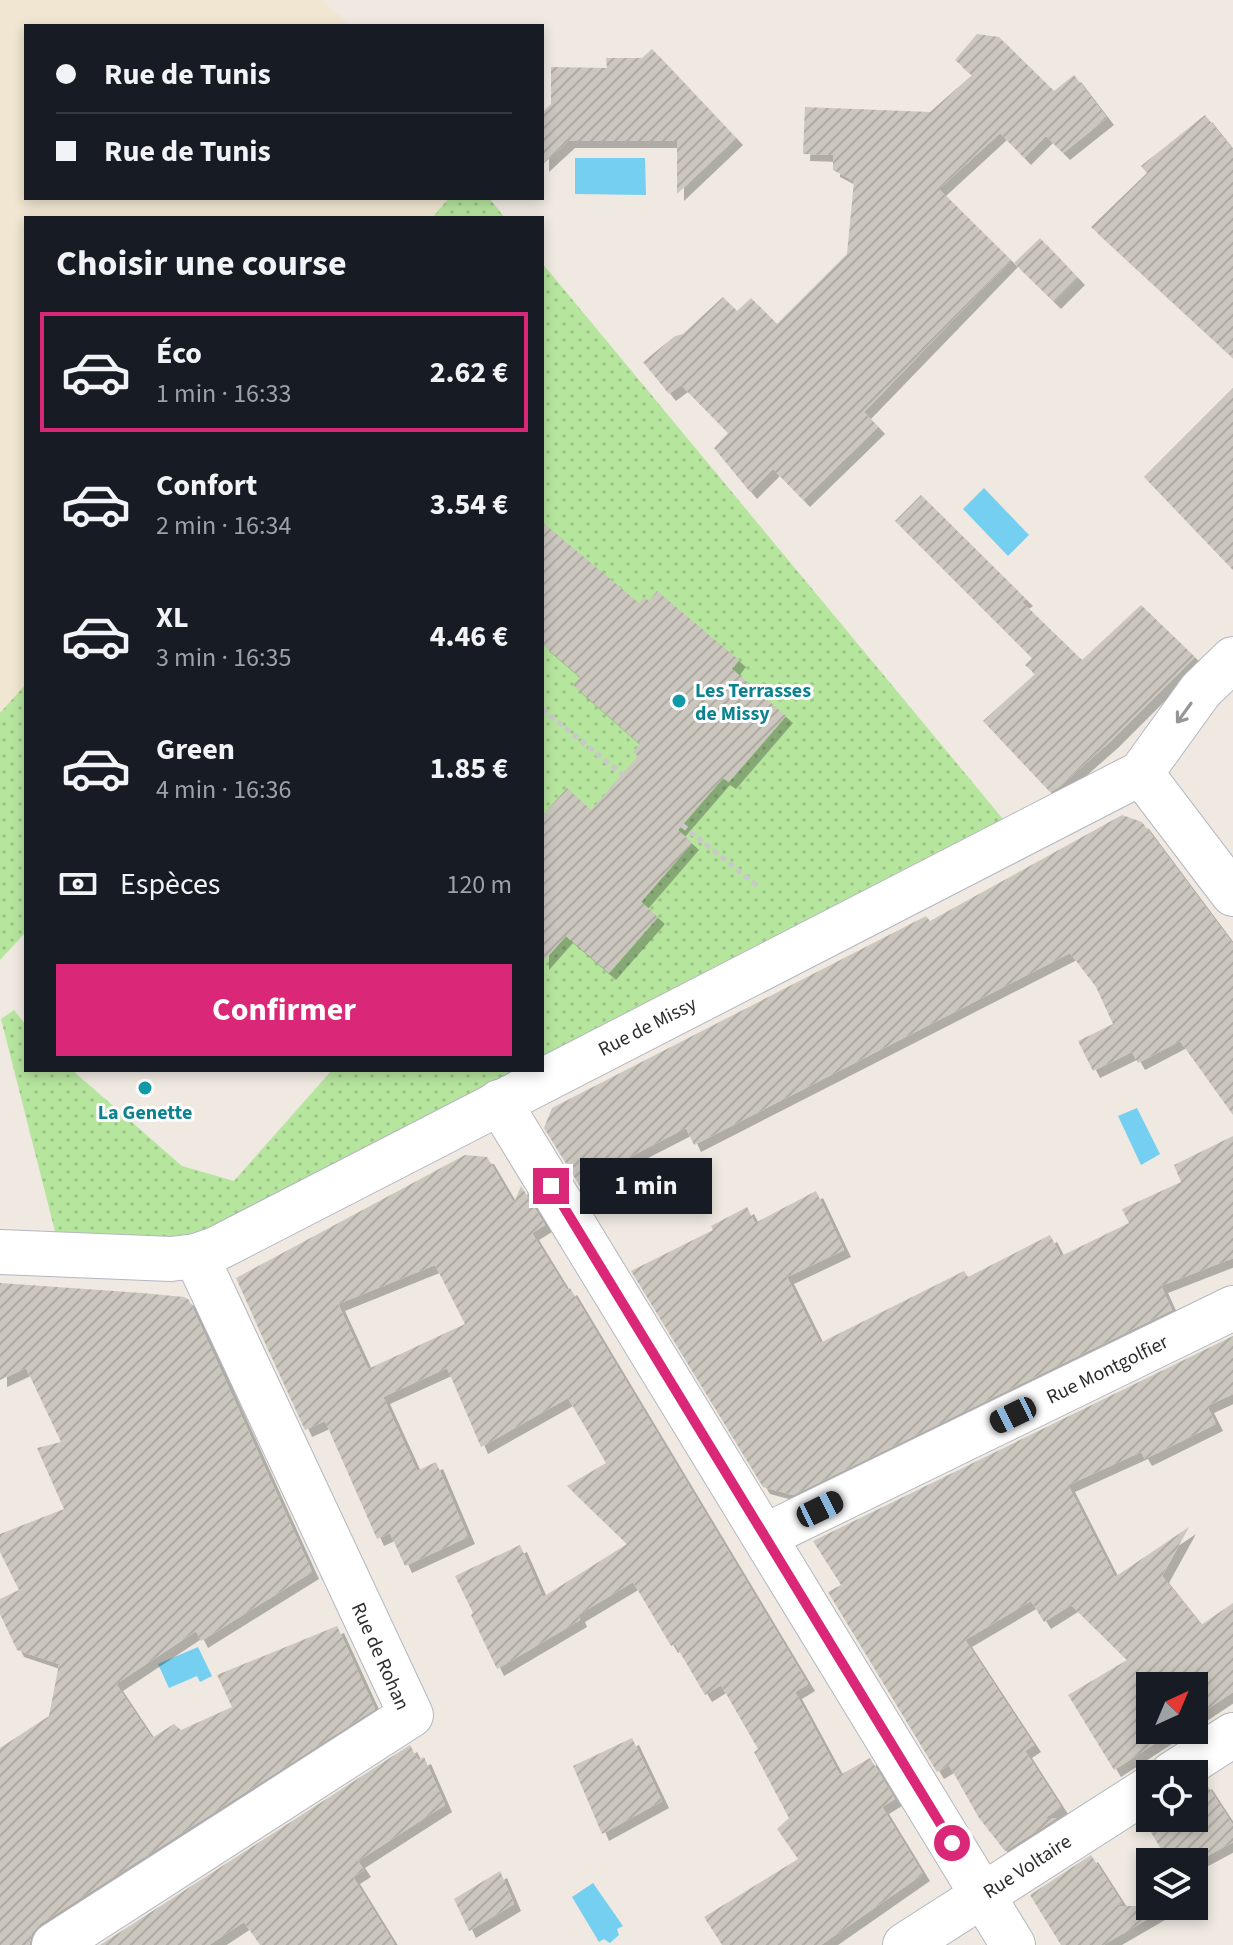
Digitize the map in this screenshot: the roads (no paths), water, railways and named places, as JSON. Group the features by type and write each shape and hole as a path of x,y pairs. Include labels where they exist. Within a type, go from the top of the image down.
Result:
{"street":[{"name":"Rue de Missy","path":"0,1252 171,1259 196,1256 216,1249 1141,773 1201,690 1233,659"},
{"path":"1141,773 1233,894"},
{"path":"499,1102 1013,1945"},
{"name":"Rue de Rohan","path":"54,1945 411,1715 196,1256"},
{"name":"Rue Montgolfier","path":"765,1536 1233,1308"},
{"path":"1194,1760 1233,1735"},
{"name":"Rue Voltaire","path":"905,1945 1136,1797"}],"water":[{"path":"575,158 645,158 646,195 575,194"},
{"path":"984,488 1029,535 1008,556 963,509"},
{"path":"1137,1108 1160,1154 1141,1165 1118,1116"},
{"path":"198,1647 212,1676 200,1682 197,1676 169,1688 158,1664"},
{"path":"593,1883 623,1926 617,1929 619,1935 610,1943 604,1939 599,1942 572,1897"}],"place":[{"name":"Les Terrasses de Missy","path":"679,701"},
{"name":"La Genette","path":"145,1088"}]}
